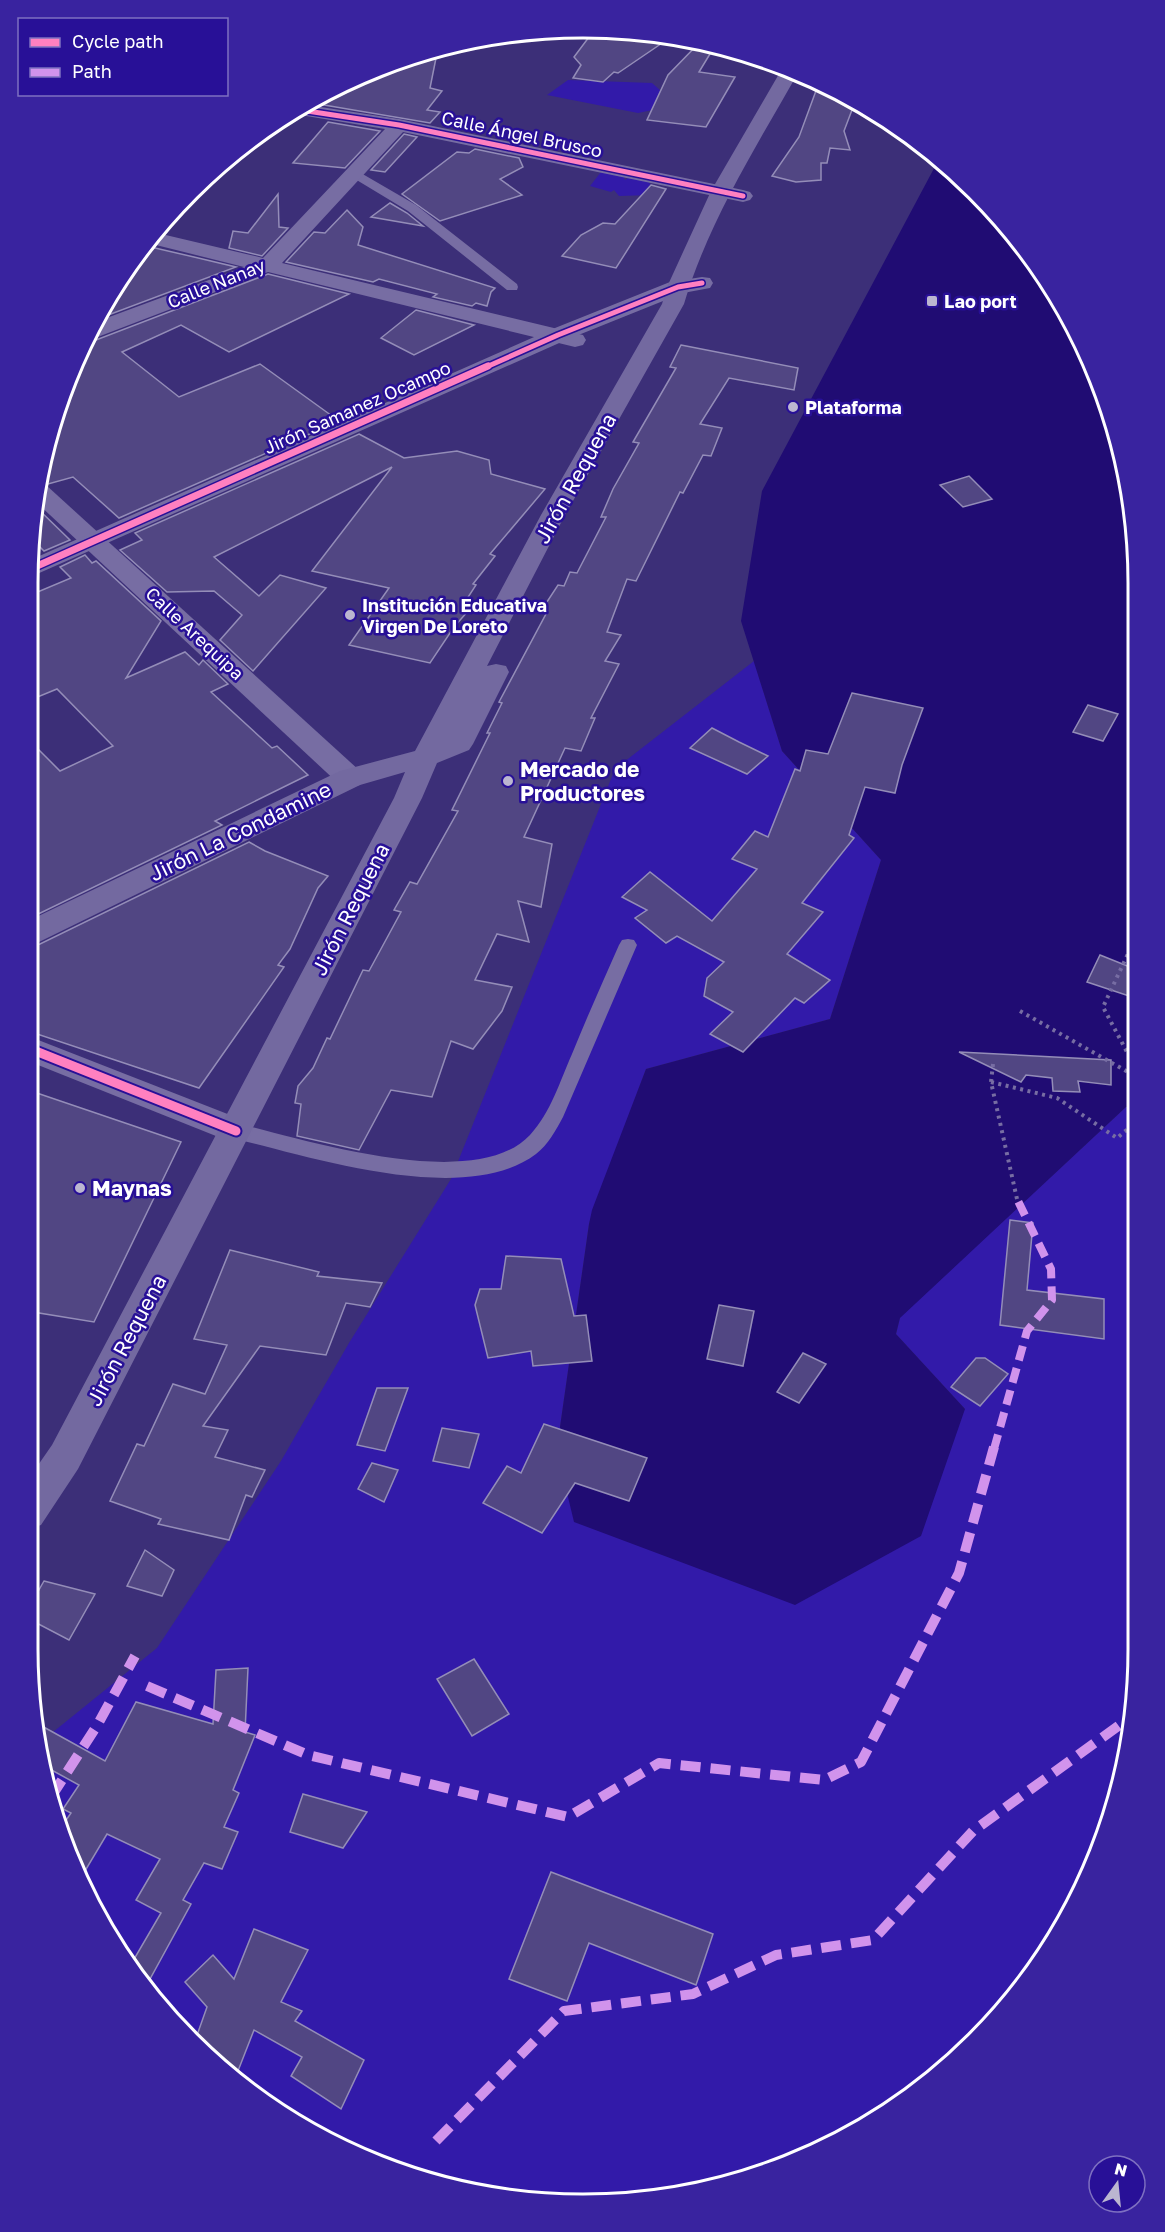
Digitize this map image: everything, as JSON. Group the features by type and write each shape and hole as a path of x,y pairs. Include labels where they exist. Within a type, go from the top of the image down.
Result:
{"main road":[{"name":"Jirón Requena","path":"38,1497 65,1457 236,1131 408,798 426,756 564,516 691,288 721,191 786,77"},
{"path":"797,97 804,85"},
{"path":"734,216 754,176"},
{"name":"Jirón Requena","path":"459,744 564,516"},
{"name":"Jirón La Condamine","path":"38,929 350,778 434,755 459,744"}],"street":[{"name":"Calle Ángel Brusco","path":"309,111 399,125 743,196"},
{"name":"Calle Nanay","path":"101,328 268,265 399,125"},
{"path":"159,240 566,338"},
{"name":"Jirón Samanez Ocampo","path":"38,581 101,547 566,338 691,288"},
{"name":"Calle Arequipa","path":"44,497 350,778"},
{"name":"Jirón Samanez Ocampo","path":"38,567 101,547"},
{"path":"38,1052 236,1131"}],"lane":[{"path":"354,173 412,208 512,287"},
{"path":"236,1131 382,1164 420,1169 455,1172 499,1164 528,1149 553,1119 628,945"}],"path":[{"path":"1128,954 1103,1006 1128,1054"},
{"path":"1020,1011 1128,1072"},
{"path":"993,1064 991,1082 1017,1199"},
{"path":"991,1082 1057,1098 1117,1138 1128,1129"}],"shaded area":[{"path":"568,80 652,83 677,105 638,113 547,95"},
{"path":"935,167 968,197 992,223 1036,280 1054,310 1071,341 1099,407 1117,476 1123,511 1128,582 1128,1107 900,1318 896,1334 965,1409 921,1536 795,1605 574,1522 568,1497 560,1427 592,1210 646,1069 830,1019 881,860 782,751 741,621 762,491"},
{"path":"601,172 624,177 625,180 630,176 648,181 654,190 651,195 619,196 614,190 611,192 590,186"},
{"path":"754,661 782,751 881,860 830,1019 646,1069 589,1224 560,1427 965,1409 896,1334 900,1317 1128,1107 1128,1650 1123,1721 1117,1756 1099,1825 1086,1858 1071,1891 1036,1952 1015,1981 968,2035 914,2082 885,2103 824,2138 758,2166 724,2176 654,2190 618,2193 547,2193 511,2190 441,2176 374,2153 341,2138 280,2103 223,2059 197,2035 150,1981 111,1922 94,1891 66,1825 45,1739 157,1648 281,1461 349,1343 451,1179 615,769"}],"building":[{"path":"588,38 662,43 618,73 614,72 603,82 573,78 581,65 574,57"},
{"path":"693,49 711,53 699,72 735,77 706,127 647,120 668,75"},
{"path":"435,58 430,88 442,91 427,110 440,112 430,123 322,105 374,79"},
{"path":"816,90 852,109 844,131 850,150 830,148 827,163 821,163 821,180 796,182 772,176 799,137"},
{"path":"328,122 380,131 345,168 293,163"},
{"path":"404,134 417,137 385,172 371,170"},
{"path":"475,149 519,158 523,167 500,179 522,195 440,221 402,194 457,152 469,153"},
{"path":"651,185 666,189 616,268 562,256 581,235 603,223 615,224"},
{"path":"278,194 279,227 288,228 262,256 229,248 233,231 248,233"},
{"path":"390,203 407,213 423,226 371,217"},
{"path":"347,210 363,227 358,245 495,288 491,292 487,306 476,303 472,306 433,297 437,294 379,279 373,282 286,262 314,232 325,233"},
{"path":"153,248 236,267 108,315 129,280"},
{"path":"268,274 349,294 229,352 181,325 122,352 179,397 260,364 339,421 119,518 73,477 47,484 66,407 96,340"},
{"path":"416,310 474,325 414,355 381,338"},
{"path":"681,345 798,368 794,390 729,378 700,424 722,428 711,456 703,455 683,493 680,492 636,581 627,579 607,632 621,635 605,661 619,664 591,718 595,718 581,751 565,748 524,837 552,844 541,907 518,901 529,942 497,934 475,980 512,987 502,1011 473,1049 451,1041 432,1097 391,1090 359,1150 297,1136 301,1104 295,1103 298,1086 313,1068 327,1038 330,1039 363,970 369,971 401,912 394,910 410,882 417,884 458,811 452,810 490,733 487,733 502,703 499,702 547,612 541,611 558,585 564,586 570,572 577,573 606,517 601,517 613,489 639,443 633,442 676,368 670,367"},
{"path":"359,434 404,458 457,451 489,460 491,474 545,489 490,554 495,556 473,584 476,585 461,608 469,610 454,627 430,663 349,645 389,588 312,571 392,467 214,557 259,596 280,575 326,588 253,671 220,640 242,615 214,591 167,592 120,550 142,540 135,533"},
{"path":"969,476 992,499 963,507 940,485"},
{"path":"42,513 70,540 44,551 39,546"},
{"path":"85,555 92,563 96,561 161,621 126,678 185,652 199,665 203,660 228,684 211,692 272,748 277,746 308,775 215,821 222,825 38,914 38,749 60,771 113,746 57,689 38,697 38,592 71,578 60,567"},
{"path":"852,693 923,708 902,765 895,793 865,787 849,835 854,838 802,903 823,912 787,954 830,980 804,1003 795,998 743,1052 710,1034 733,1012 704,996 707,978 724,962 677,936 666,943 635,918 647,910 622,897 650,872 712,921 757,869 732,859 755,831 768,837 795,769 800,771 806,750 828,754"},
{"path":"1088,705 1118,714 1103,741 1073,732"},
{"path":"712,728 768,756 747,774 690,748"},
{"path":"249,842 265,851 328,876 318,888 290,949 278,965 284,967 199,1088 38,1034 38,944"},
{"path":"1100,955 1128,966 1128,996 1087,982"},
{"path":"959,1052 1111,1060 1111,1085 1078,1081 1080,1092 1053,1091 1052,1078 1026,1075 1021,1082"},
{"path":"38,1093 181,1142 94,1322 38,1313"},
{"path":"1010,1220 1033,1223 1027,1290 1104,1299 1104,1339 1000,1325"},
{"path":"230,1250 319,1272 317,1276 382,1283 370,1307 346,1303 326,1355 260,1346 203,1426 228,1430 215,1457 265,1470 252,1497 246,1495 229,1540 158,1524 161,1519 110,1501 137,1444 144,1446 173,1384 205,1394 227,1345 194,1339"},
{"path":"506,1256 561,1259 574,1316 586,1315 592,1361 533,1366 531,1351 488,1358 475,1305 480,1289 501,1289"},
{"path":"719,1305 754,1311 743,1366 707,1359"},
{"path":"803,1353 826,1364 799,1403 777,1392"},
{"path":"976,1358 985,1358 1008,1374 980,1406 951,1387"},
{"path":"377,1388 408,1388 385,1451 357,1445"},
{"path":"544,1424 647,1458 629,1501 575,1483 542,1533 483,1503 507,1466 521,1473"},
{"path":"442,1428 479,1434 469,1468 433,1461"},
{"path":"372,1463 398,1470 384,1502 358,1489"},
{"path":"145,1550 174,1570 162,1596 127,1586"},
{"path":"44,1581 95,1594 69,1640 38,1624 38,1592"},
{"path":"474,1659 509,1714 472,1736 437,1679"},
{"path":"248,1668 245,1732 255,1735 233,1790 239,1793 224,1827 238,1832 222,1869 204,1863 183,1900 191,1904 149,1980 134,1959 161,1913 136,1900 160,1859 107,1834 85,1871 65,1822 71,1813 63,1809 79,1785 51,1770 43,1727 105,1761 136,1702 213,1724 216,1670"},
{"path":"303,1794 367,1812 343,1848 290,1832"},
{"path":"551,1872 713,1934 696,1985 589,1943 567,2001 509,1979"},
{"path":"254,1929 308,1950 281,2002 302,2011 295,2021 364,2060 341,2109 291,2076 302,2057 254,2030 238,2071 197,2035 207,2007 185,1982 213,1955 234,1979"}],"marked path":[{"path":"147,1686 308,1755 568,1817 659,1763 824,1780 861,1762 959,1573 1027,1331 1052,1300 1051,1269 1017,1199"},
{"path":"56,1790 98,1724 135,1656"},
{"path":"436,2141 564,2011 693,1994 776,1955 873,1940 973,1831 1123,1723"}],"cycle path":[{"path":"309,111 399,125 743,196"},
{"path":"38,565 558,335 678,287 702,283"},
{"path":"38,1052 236,1131"}],"place":[{"name":"Lao port","path":"932,301"},
{"name":"Plataforma","path":"793,407"},
{"name":"Institución Educativa Virgen De Loreto","path":"350,615"},
{"name":"Mercado de Productores","path":"508,781"},
{"name":"Maynas","path":"80,1188"}]}
